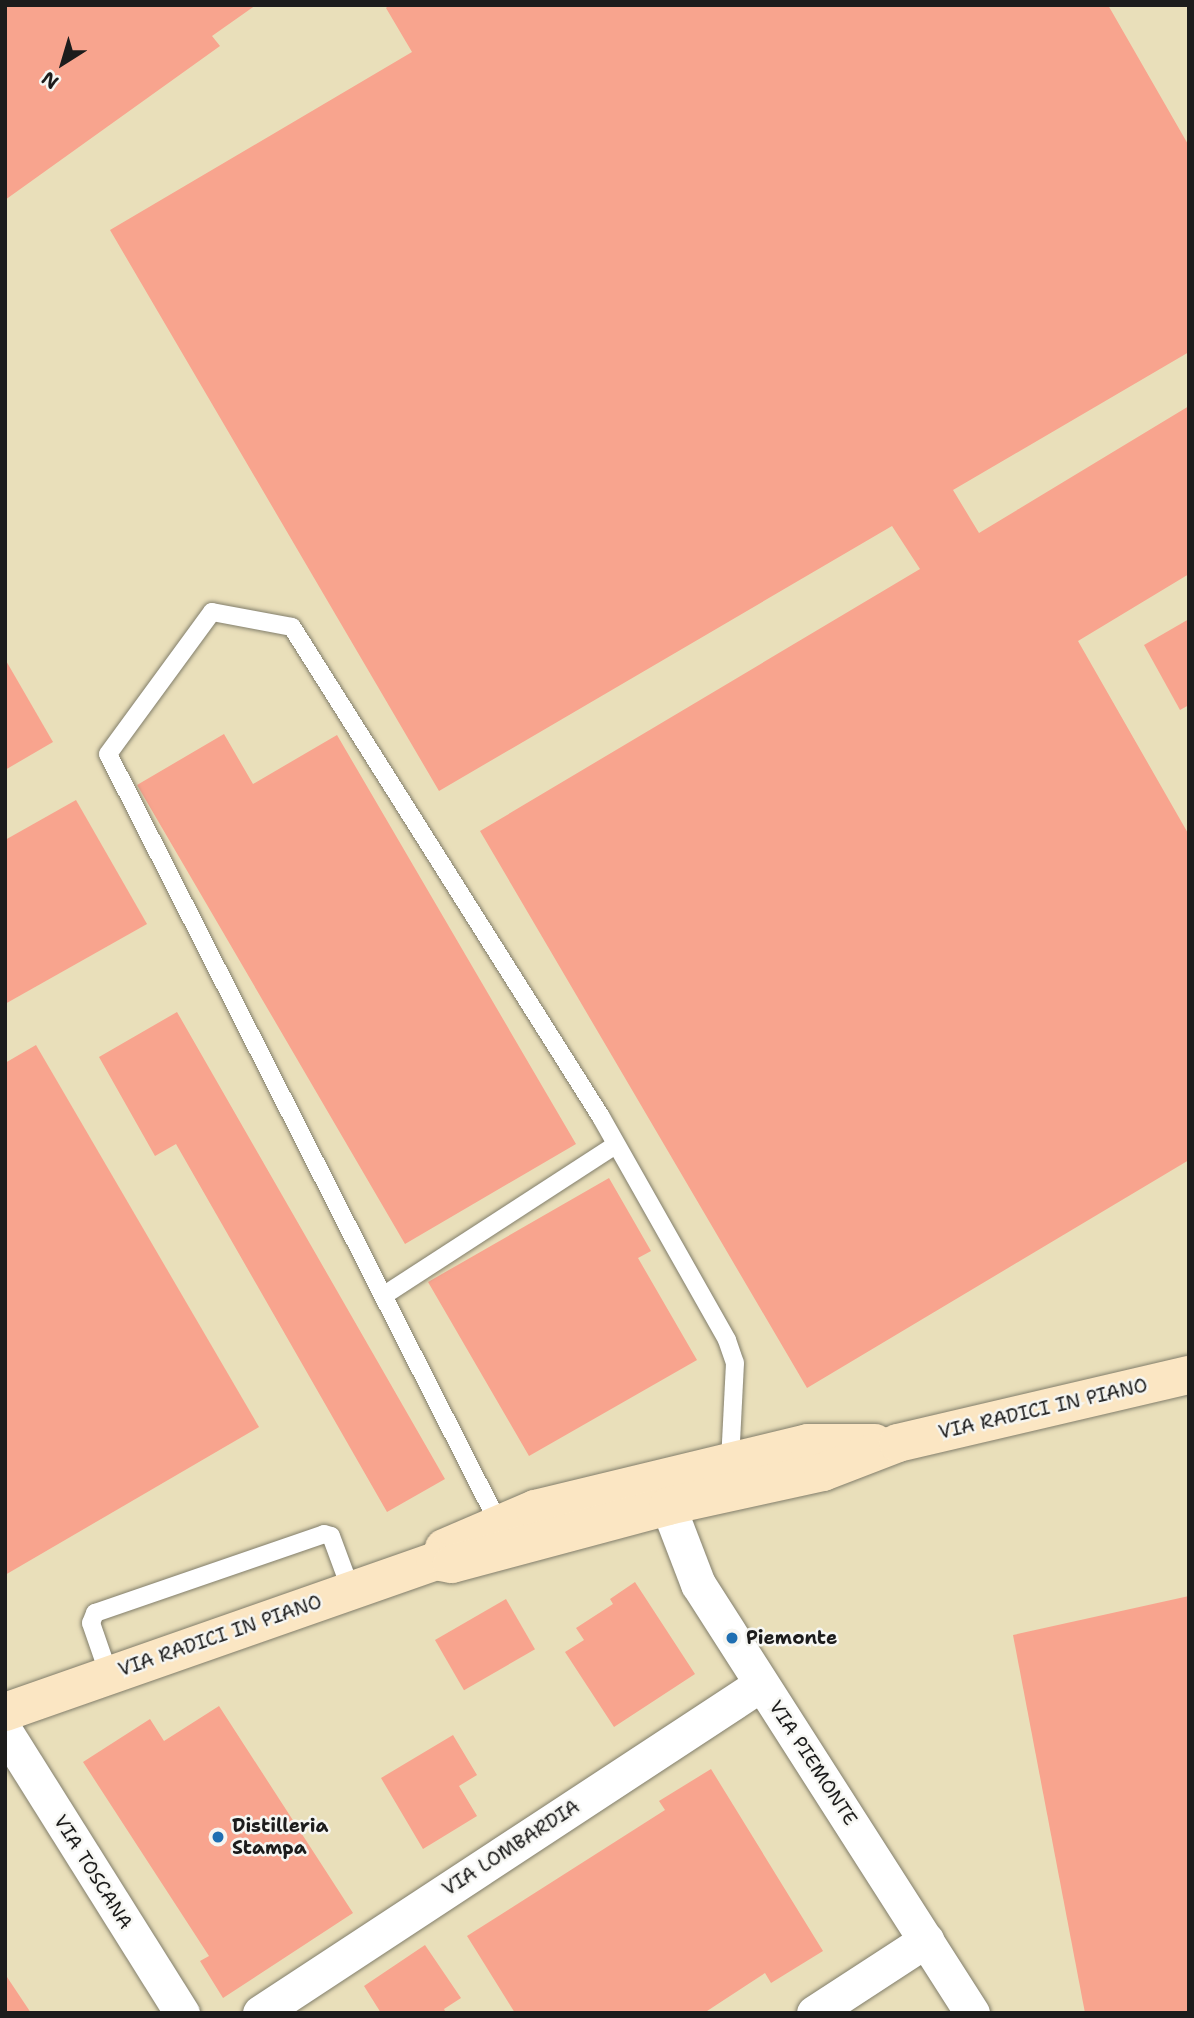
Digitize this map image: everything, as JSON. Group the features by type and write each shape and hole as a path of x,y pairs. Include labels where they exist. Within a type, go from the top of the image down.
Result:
{"street":[{"name":"VIA RADICI IN PIANO","path":"898,1443 1189,1375"},
{"path":"898,1443 823,1472 667,1506 452,1564 435,1561 442,1549 498,1522 570,1501 794,1447 898,1443"},
{"path":"667,1506 686,1488 777,1467 794,1447"},
{"path":"570,1501 593,1510 650,1496 667,1506"},
{"name":"VIA PIEMONTE","path":"667,1506 698,1584 972,2013"},
{"name":"VIA RADICI IN PIANO","path":"5,1712 435,1561"},
{"name":"VIA LOMBARDIA","path":"260,2013 761,1684"},
{"name":"VIA TOSCANA","path":"5,1731 182,2013"},
{"path":"814,2013 926,1940"}],"lane":[{"path":"498,1522 386,1294 108,754 212,612 292,627 581,1085 727,1340 735,1363 730,1462"},
{"path":"386,1294 614,1146"},
{"path":"109,1675 91,1623 95,1613 324,1534 331,1536 351,1590"}],"building":[{"path":"5,5 256,5 212,36 220,46 5,200"},
{"path":"389,5 1108,5 1189,146 1189,352 953,490 979,533 1189,406 1189,574 1078,641 1189,835 1189,1160 807,1388 480,831 920,569 892,526 439,791 110,230 412,52 386,8"},
{"path":"1189,619 1189,705 1180,710 1144,645"},
{"path":"5,659 53,742 5,770"},
{"path":"224,734 253,784 337,735 576,1144 405,1244 137,785"},
{"path":"76,800 147,924 5,1004 5,840"},
{"path":"177,1012 445,1479 387,1512 176,1144 155,1156 99,1057"},
{"path":"36,1045 259,1427 5,1575 5,1063"},
{"path":"609,1178 651,1251 638,1258 697,1360 529,1456 428,1282"},
{"path":"635,1582 695,1674 614,1727 565,1652 584,1640 576,1628 613,1604 610,1599"},
{"path":"1189,1596 1189,2013 1085,2013 1013,1635"},
{"path":"506,1599 535,1649 464,1690 435,1640"},
{"name":"Distilleria Stampa","path":"219,1706 353,1913 223,1998 200,1961 209,1956 83,1762 150,1719 164,1741"},
{"path":"453,1735 477,1775 459,1786 477,1816 423,1849 381,1778"},
{"path":"711,1769 823,1951 771,1983 765,1973 704,2013 515,2013 467,1936 665,1810 659,1801"},
{"path":"425,1945 461,1998 444,2009 446,2013 381,2013 364,1986"},
{"path":"5,1974 31,2013 5,2013"}],"place":[{"name":"Piemonte","path":"732,1638"},
{"name":"Distilleria Stampa","path":"218,1837"}]}
